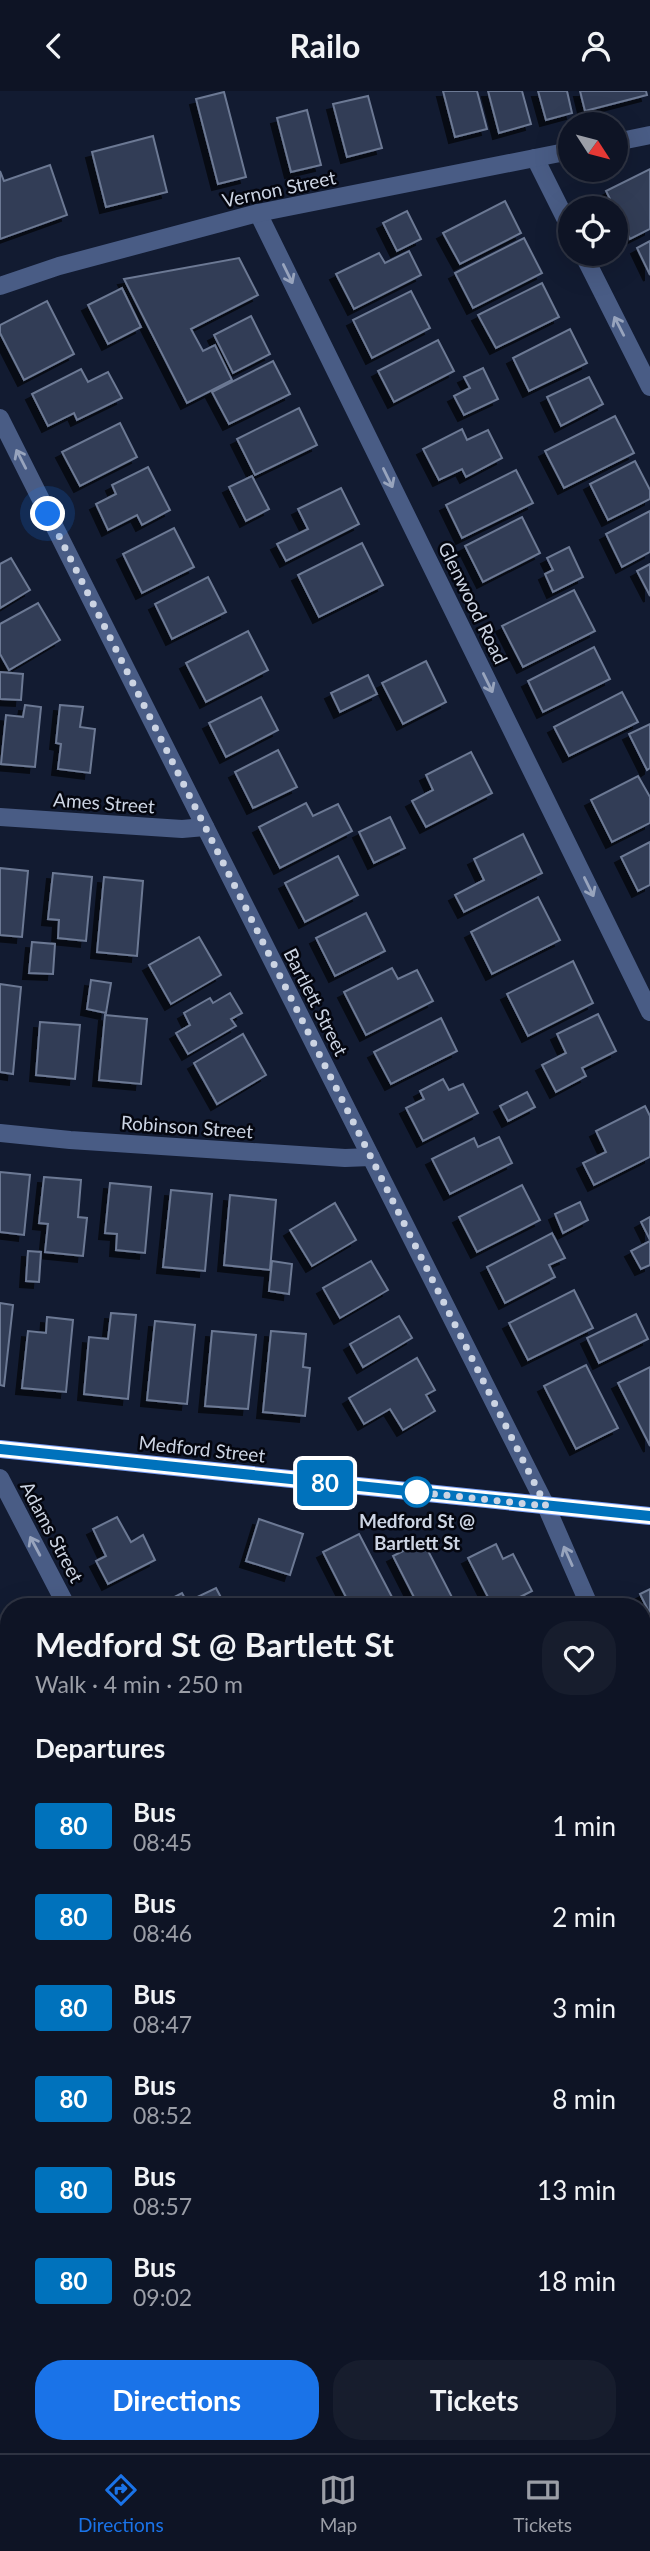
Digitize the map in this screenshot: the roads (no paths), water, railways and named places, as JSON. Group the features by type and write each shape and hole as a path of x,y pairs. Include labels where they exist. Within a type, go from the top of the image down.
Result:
{"main road":[{"name":"Medford Street","path":"0,1449 650,1516"}],"street":[{"path":"628,140 650,135"},
{"name":"Vernon Street","path":"0,286 59,266 257,213 558,153"},
{"path":"535,158 558,204"},
{"name":"Glenwood Road","path":"257,213 650,1012"},
{"path":"589,266 650,387"},
{"name":"Bartlett Street","path":"0,418 546,1506 586,1598"},
{"name":"Ames Street","path":"0,817 182,829 205,827"},
{"name":"Robinson Street","path":"0,1133 290,1155 371,1157"},
{"name":"Adams Street","path":"0,1478 62,1598"}],"place":[{"name":"Medford St @ Bartlett St","path":"417,1492"}]}
